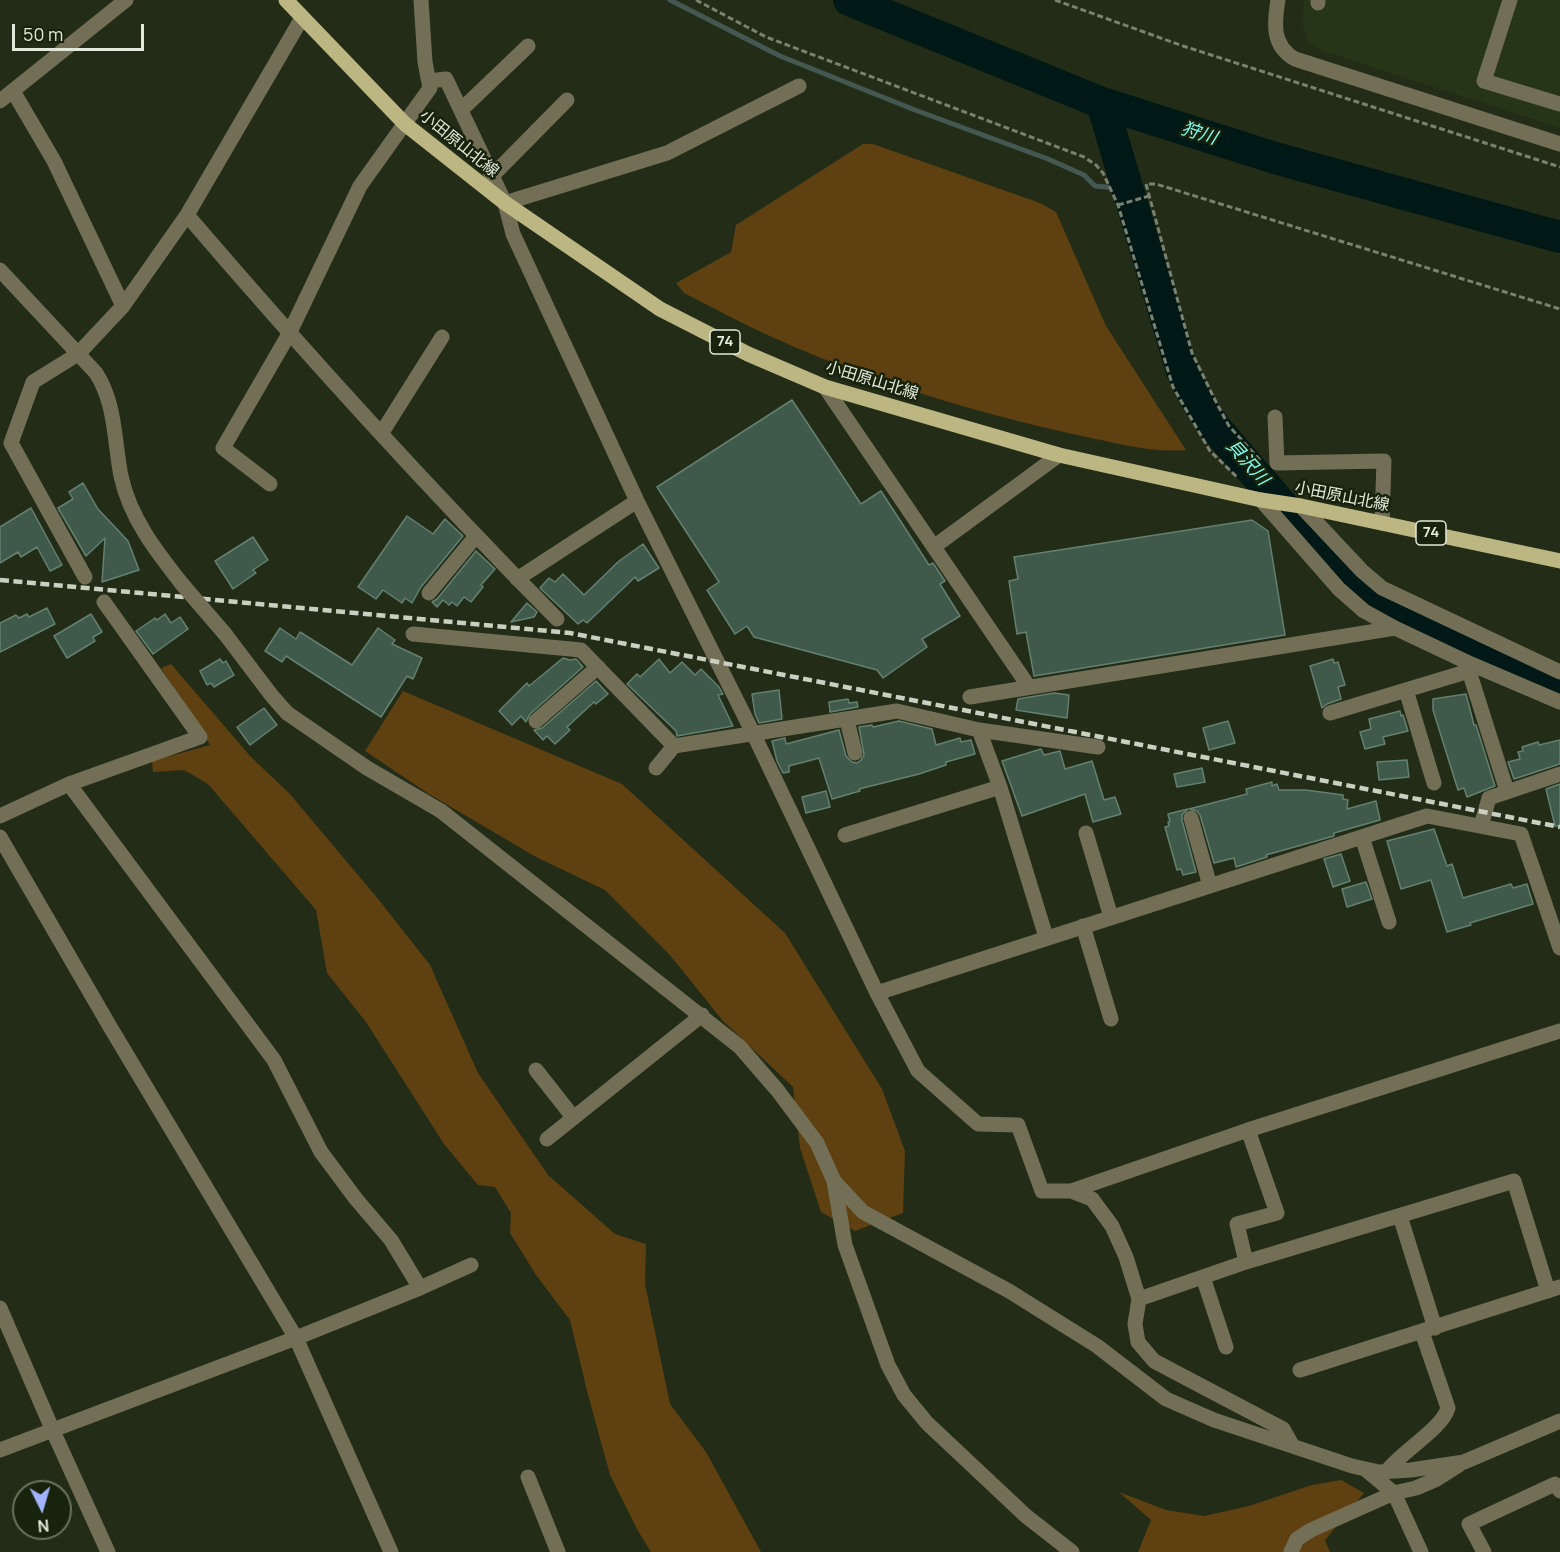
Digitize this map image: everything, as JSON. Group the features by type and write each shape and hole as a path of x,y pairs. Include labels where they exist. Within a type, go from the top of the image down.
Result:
{"main road":[{"name":"小田原山北線","path":"286,0 405,124 505,203 660,309 748,354 825,387 1059,455 1261,500 1301,506 1560,561"}],"street":[{"path":"123,306 54,161 5,94 126,0"},
{"path":"270,484 223,448 289,334 360,186 430,88 424,62 421,0"},
{"path":"1278,0 1275,19 1277,40 1281,48 1295,59 1560,144"},
{"path":"1510,0 1484,81 1560,104"},
{"path":"85,577 7,436 33,382 78,354 123,306 187,215 302,18"},
{"path":"460,110 528,46"},
{"path":"429,81 446,79 505,203 513,234 637,501 754,735 877,993 918,1071 978,1124 1018,1125 1042,1191 1071,1191 1248,1130 1560,1031"},
{"path":"505,203 667,153 799,86"},
{"path":"492,176 567,100"},
{"path":"187,215 289,334 476,536 557,619"},
{"path":"0,270 96,373 106,388 122,478 135,516 154,549 288,713 367,768 441,811 702,1015 740,1047 778,1091 817,1143 834,1181 845,1245 888,1365 904,1395 927,1423 1009,1500 1072,1552"},
{"path":"381,434 442,337"},
{"path":"825,387 1029,687"},
{"path":"1275,417 1277,463 1384,461 1382,523"},
{"path":"934,546 1059,455"},
{"path":"1261,500 1339,589 1364,611 1470,667 1560,702"},
{"path":"517,579 637,501"},
{"path":"1301,506 1362,571 1382,588 1560,672"},
{"path":"429,593 476,536"},
{"path":"0,816 69,784 200,736 104,602"},
{"path":"970,697 1395,628"},
{"path":"413,634 581,650 674,746"},
{"path":"536,721 598,667"},
{"path":"1330,713 1406,690 1470,667"},
{"path":"1470,667 1507,791"},
{"path":"1406,690 1434,783"},
{"path":"656,768 674,746 897,711 979,730 1098,747"},
{"path":"847,720 855,753"},
{"path":"979,730 1000,787 1046,938"},
{"path":"1481,826 1490,798 1560,774"},
{"path":"69,784 274,1060 321,1152 356,1199 391,1239 420,1288"},
{"path":"845,834 1000,787"},
{"path":"877,993 1427,816 1521,834 1560,948"},
{"path":"1191,818 1210,886"},
{"path":"1086,833 1111,917"},
{"path":"0,837 296,1338 391,1552"},
{"path":"1362,837 1389,922"},
{"path":"1083,926 1111,1019"},
{"path":"546,1139 702,1015"},
{"path":"536,1070 573,1118"},
{"path":"1246,1262 1237,1224 1277,1213 1248,1130"},
{"path":"834,1181 863,1212 1009,1291 1097,1346 1166,1399 1214,1420 1366,1470 1387,1472 1464,1462"},
{"path":"1138,1299 1246,1262 1514,1181 1554,1289 1300,1370"},
{"path":"1071,1191 1092,1199 1113,1226 1126,1257 1138,1299 1135,1324 1138,1342 1154,1360 1283,1429 1292,1445"},
{"path":"1387,1472 1396,1460 1446,1416 1448,1408 1401,1216"},
{"path":"0,1450 296,1338 471,1265"},
{"path":"1203,1277 1226,1347"},
{"path":"0,1308 108,1552"},
{"path":"1291,1552 1297,1539 1311,1530 1394,1493 1416,1488 1437,1479 1464,1462 1560,1421"},
{"path":"1366,1470 1394,1493 1421,1552"},
{"path":"528,1477 557,1552"},
{"path":"1484,1552 1469,1524 1555,1484 1560,1491"}],"path":[{"path":"696,0 766,37 1084,157 1096,165 1103,173 1118,206 1173,387 1210,451 1261,500"},
{"path":"1055,0 1183,46 1560,167"},
{"path":"1262,461 1229,426 1192,353 1146,184 1156,184 1560,309"},
{"path":"1118,206 1149,196"}],"shaded area":[{"path":"1304,0 1560,0 1560,128 1317,49 1307,39 1302,24"},
{"path":"863,144 873,144 1040,203 1056,212 1106,326 1186,450 1147,449 1082,436 926,395 848,368 762,333 684,293 676,283 731,252 736,225"},
{"path":"171,664 251,757 289,793 430,965 478,1073 548,1175 615,1234 646,1244 645,1284 670,1404 706,1452 761,1552 651,1552 610,1475 570,1320 536,1275 510,1233 511,1213 495,1187 478,1185 444,1144 366,1022 327,973 316,910 208,784 184,770 153,772 152,761 210,745 161,668"},
{"path":"403,691 622,784 785,933 882,1089 905,1151 903,1213 855,1231 821,1212 800,1148 793,1087 723,1021 669,954 605,890 536,857 429,794 365,751"},
{"path":"1341,1480 1364,1493 1325,1540 1330,1552 1138,1552 1151,1520 1119,1492 1166,1510 1204,1516 1249,1506 1312,1485"}],"building":[{"path":"792,400 861,504 881,491 929,565 933,563 945,581 940,584 960,616 922,639 927,647 883,678 877,670 754,637 747,626 735,634 707,590 719,582 657,487"},
{"path":"83,483 98,509 128,541 139,570 102,582 105,538 86,556 58,508 73,499 69,492"},
{"path":"31,508 62,565 50,571 37,547 21,557 18,552 0,563 0,527"},
{"path":"407,516 433,534 445,519 463,536 421,587 412,603 405,598 402,603 383,590 376,599 358,587"},
{"path":"1252,520 1268,531 1285,635 1034,676 1026,632 1017,634 1009,581 1018,579 1014,557"},
{"path":"253,537 268,560 253,570 256,573 233,589 215,561"},
{"path":"643,544 659,568 638,581 635,577 587,623 583,620 578,624 540,588 549,578 555,582 563,574 584,595 619,561"},
{"path":"476,551 495,569 481,585 483,587 471,602 464,597 457,606 452,602 449,605 443,600 437,607 432,602 437,599"},
{"path":"527,603 537,612 534,617 511,622"},
{"path":"47,608 55,624 0,652 0,623 16,615 19,618 27,614 29,617"},
{"path":"91,614 102,632 93,637 95,641 67,658 54,636"},
{"path":"165,614 171,623 180,617 188,629 153,654 136,631"},
{"path":"280,628 296,639 300,632 352,665 378,628 395,640 392,644 422,658 413,679 407,676 381,717 286,656 282,662 265,651"},
{"path":"563,658 576,659 583,667 530,714 526,722 521,716 512,725 499,711 527,683 529,686"},
{"path":"220,659 223,663 226,661 234,675 214,687 211,683 207,685 200,671"},
{"path":"659,659 670,673 682,662 695,675 701,669 723,694 718,695 733,726 677,736 676,731 627,684 637,674 640,677"},
{"path":"1333,659 1334,663 1338,662 1345,685 1338,687 1341,699 1322,708 1310,666"},
{"path":"596,681 608,694 596,704 594,702 567,727 570,730 555,744 547,736 543,740 534,730 542,728"},
{"path":"779,690 782,719 759,723 752,694"},
{"path":"1054,693 1069,695 1067,718 1016,710 1018,699"},
{"path":"1466,694 1495,786 1467,797 1464,788 1458,790 1433,710 1433,699"},
{"path":"848,699 849,703 857,702 858,707 830,712 829,702"},
{"path":"264,708 277,725 250,745 237,727"},
{"path":"1400,711 1408,731 1383,737 1385,744 1365,749 1360,732 1371,729 1369,719"},
{"path":"899,721 932,729 936,745 960,738 961,742 971,740 975,754 946,762 946,765 919,774 859,789 860,791 832,799 819,758 789,766 789,772 783,773 772,741 785,738 786,744 839,730 846,756 852,762 857,763 864,755 859,727 872,725 873,727"},
{"path":"1228,721 1235,743 1209,750 1203,728"},
{"path":"1560,740 1560,764 1514,779 1508,762 1520,759 1518,752 1523,751 1522,747 1538,742 1539,745"},
{"path":"1041,749 1044,755 1060,751 1065,769 1092,761 1104,800 1115,797 1121,814 1093,822 1085,794 1022,816 1002,761"},
{"path":"1407,760 1409,777 1379,780 1377,762"},
{"path":"1202,768 1205,782 1177,787 1174,774"},
{"path":"1272,782 1272,786 1277,784 1279,790 1306,790 1343,795 1343,799 1348,800 1347,809 1376,801 1380,820 1266,855 1267,857 1236,867 1234,858 1214,863 1200,815 1197,811 1189,809 1247,794 1246,789"},
{"path":"1560,784 1560,826 1555,826 1546,789"},
{"path":"826,791 830,807 806,813 802,797"},
{"path":"1188,809 1182,815 1182,820 1196,872 1183,875 1181,869 1177,870 1165,827 1169,826 1168,822 1170,822 1168,814"},
{"path":"1434,829 1447,866 1452,864 1463,898 1511,884 1513,888 1527,884 1533,904 1447,932 1431,880 1401,889 1387,841"},
{"path":"1341,854 1350,881 1333,887 1324,859"},
{"path":"1366,882 1372,899 1347,907 1342,889"}],"waterway":[{"path":"670,0 780,56 915,110 1048,159 1084,175 1095,186 1128,189"},
{"name":"狩川","path":"849,0 1102,103 1275,158 1560,237"},
{"name":"貝沢川","path":"1102,103 1182,371 1213,425 1282,505 1371,600 1560,687"}],"railway":[{"path":"0,580 570,633 1560,827"}]}
